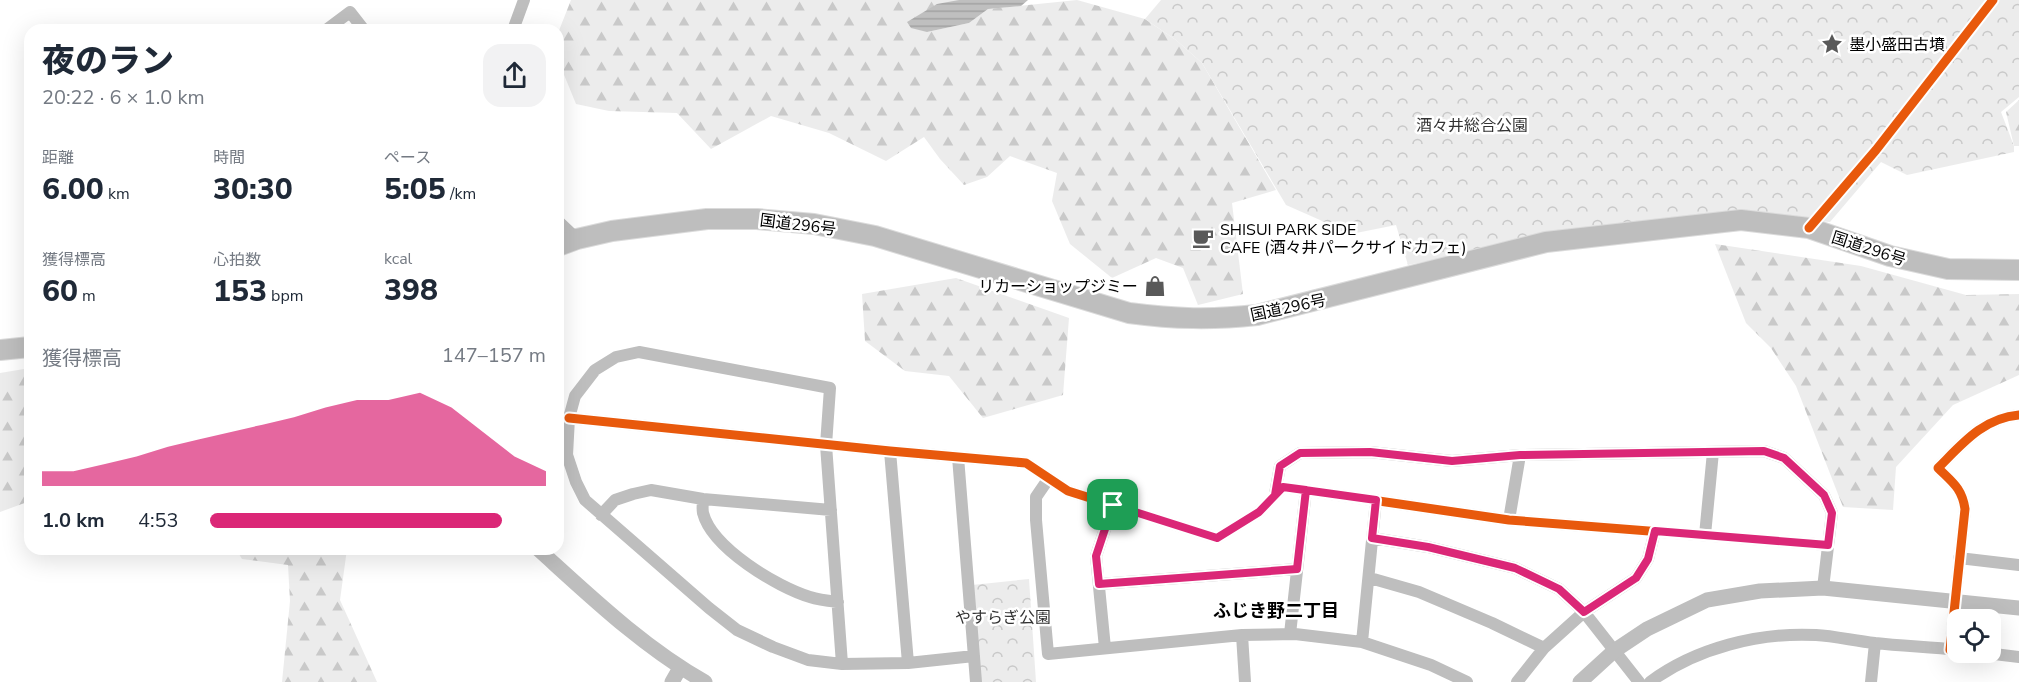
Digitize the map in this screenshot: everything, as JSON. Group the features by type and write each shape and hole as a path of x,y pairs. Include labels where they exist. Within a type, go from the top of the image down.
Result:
{"highway":[{"name":"国道296号","path":"567,243 612,231 707,219 757,219 814,224 875,236 1129,313 1164,318 1213,320 1257,315 1546,242 1741,220 1809,228 1890,256 1948,270 2019,270"},
{"path":"0,350 24,348"}],"street":[{"path":"515,24 524,0"},
{"path":"1809,228 1876,150 1993,0"},
{"path":"334,24 350,12 359,24"},
{"path":"842,664 826,445 830,388 639,352 616,357 595,369 575,396 569,418 567,455 585,500 737,630 808,660 842,664 908,663 974,656"},
{"path":"1955,609 1965,509 1959,488 1938,468 1976,431 1996,420 2019,415"},
{"path":"569,418 1026,463 1068,491 1217,538 1259,512 1283,487 1509,520 1828,545"},
{"path":"890,451 908,663"},
{"path":"1275,495 1280,466 1300,453 1370,452 1452,461 1520,455 1764,451 1784,458 1824,495 1832,513 1823,588"},
{"path":"1705,535 1713,452"},
{"path":"1509,520 1520,455"},
{"path":"958,457 976,682"},
{"path":"1049,478 1036,497 1048,654 1242,635 1290,634 1362,642 1431,664 1467,682"},
{"path":"601,515 615,500 651,490 703,499 831,510"},
{"path":"1290,634 1306,490"},
{"path":"703,499 703,512 710,527 722,542 748,564 774,581 810,597 838,602"},
{"path":"1362,642 1376,500"},
{"path":"1105,648 1096,556 1113,505"},
{"path":"1517,682 1544,648 1584,612 1636,578 1648,559 1655,531"},
{"path":"1372,538 1428,547 1515,568 1559,589 1584,612 1639,682"},
{"path":"545,555 598,604 680,668 705,682"},
{"path":"1959,558 2019,565"},
{"path":"1099,584 1297,569"},
{"path":"1370,578 1419,592 1492,622 1544,648"},
{"path":"1580,682 1614,651 1647,629 1707,600 1760,591 1823,588 2019,608"},
{"path":"1242,635 1245,682"},
{"path":"1650,682 1669,668 1696,656 1740,642 1777,635 1816,635 1947,649"},
{"path":"1871,682 1875,643"},
{"path":"2001,655 2019,657"},
{"path":"672,682 680,668"}],"green space":[{"path":"571,0 959,0 927,32 969,23 988,9 1077,0 1145,19 1176,40 1202,63 1276,190 1232,203 1243,294 1198,305 1183,268 1156,258 1112,278 1070,244 1052,201 1057,173 1010,156 987,177 964,185 924,137 886,161 829,133 771,116 711,149 677,113 609,111 576,104 564,75 564,24 562,24"},
{"name":"酒々井総合公園","path":"1161,0 2019,0 2019,97 2001,112 2014,146 2014,152 1907,175 1881,162 1830,222 1764,216 1591,227 1408,265 1396,225 1346,235 1286,205 1202,63 1176,40 1145,19"},
{"path":"2019,100 2019,146 2014,146 2006,112"},
{"path":"1715,244 1861,266 1966,295 2019,294 2019,375 1953,405 1896,467 1893,510 1843,507 1796,386 1771,348 1746,323"},
{"path":"956,278 1069,318 1063,395 983,418 949,376 905,371 865,341 862,294"},
{"path":"24,369 24,503 0,512 0,373"},
{"path":"240,555 346,555 340,600 377,682 282,682 290,601 288,565 242,559"},
{"name":"やすらぎ公園","path":"1029,579 1036,682 980,682 972,585"}],"shaded area":[{"path":"959,0 1028,0 1021,6 988,9 969,23 927,32 911,28 907,22 937,4"}],"cycle path":[{"path":"1809,228 1876,150 1993,0"},
{"path":"1954,609 1965,509 1959,490 1938,468 1965,441 1984,427 2006,417 2019,415"},
{"path":"569,418 1026,463 1068,491 1217,538 1259,512 1283,487 1509,520 1828,545"}],"place":[{"name":"墨小盛田古墳","path":"1832,44"},
{"name":"SHISUI PARK SIDE CAFE (酒々井パークサイドカフェ)","path":"1203,238"},
{"name":"リカーショップジミー","path":"1155,286"}],"district":[{"name":"ふじき野二丁目","path":"1276,611"}],"route":[{"path":"1113,505 1096,556 1099,584 1297,569 1306,490 1283,487 1275,495 1280,466 1300,453 1370,452 1452,461 1520,455 1764,451 1784,458 1824,495 1832,513 1828,545 1655,531 1648,559 1636,578 1584,612 1559,589 1515,568 1428,547 1372,538 1376,500 1306,490 1283,487 1259,512 1217,538 1113,505"}]}
